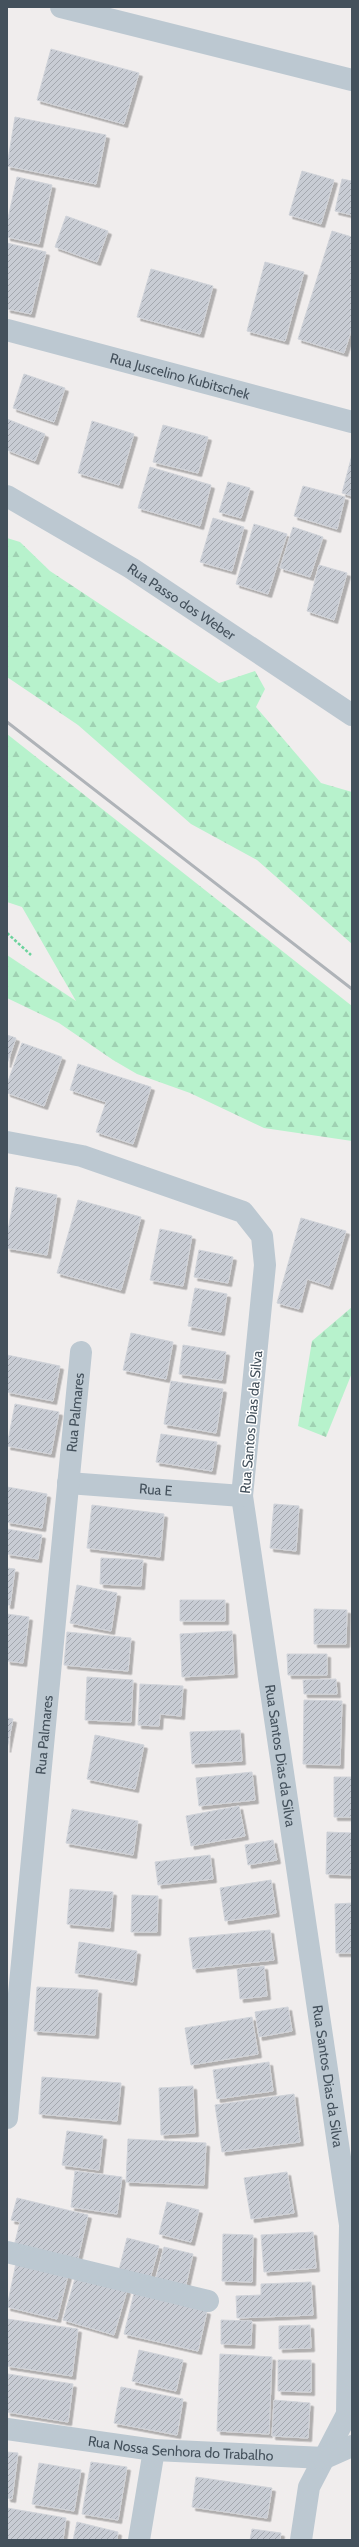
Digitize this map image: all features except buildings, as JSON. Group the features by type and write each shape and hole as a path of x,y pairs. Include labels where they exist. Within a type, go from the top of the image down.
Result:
{"street":[{"path":"61,7 352,80"},
{"name":"Rua Juscelino Kubitschek","path":"7,330 352,422"},
{"name":"Rua Passo dos Weber","path":"7,496 131,568 352,714"},
{"name":"Rua Santos Dias da Silva","path":"7,1142 82,1156 243,1212 262,1236 265,1265 242,1496 350,2225 348,2414 309,2487 301,2540"},
{"name":"Rua Palmares","path":"7,2118 81,1352"},
{"name":"Rua E","path":"68,1483 242,1496"},
{"path":"7,2252 208,2301"},
{"name":"Rua Nossa Senhora do Trabalho","path":"7,2429 154,2450 324,2458 352,2446"},
{"path":"139,2540 154,2450"}],"path":[{"path":"7,933 30,955"}],"green space":[{"path":"7,538 20,542 50,571 219,683 255,671 265,689 256,707 321,783 352,792 352,944 257,860 191,824 78,725 7,677"},
{"path":"7,734 352,1006 352,1141 264,1128 190,1093 137,1074 113,1060 59,1023 7,998 7,955 76,1001 22,907 7,902"},
{"path":"352,1307 352,1373 326,1437 298,1426 312,1341"}],"railway":[{"path":"7,722 352,989"}]}
